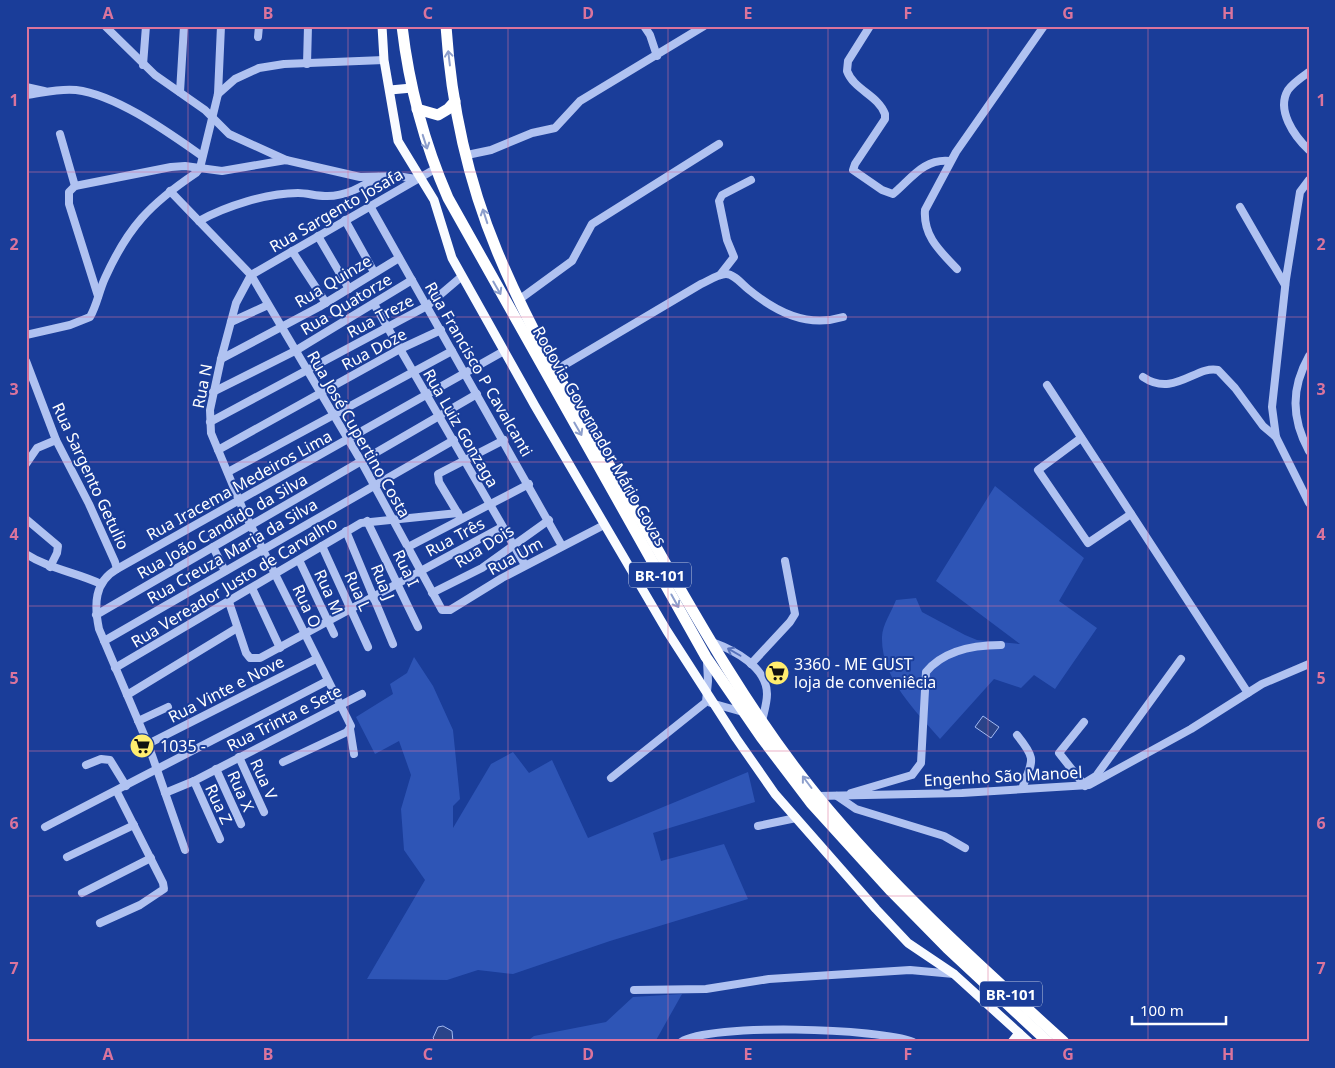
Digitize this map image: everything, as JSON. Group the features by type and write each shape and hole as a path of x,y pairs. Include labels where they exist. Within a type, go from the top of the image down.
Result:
{"highway":[{"name":"Rodovia Governador Mário Covas","path":"402,26 412,88 435,169 475,249 706,657 792,780 846,843 947,948 1048,1042"},
{"name":"Rodovia Governador Mário Covas","path":"446,26 455,101 467,155 496,249 556,370 711,642 762,721 818,796 927,916 1064,1042"},
{"path":"417,109 438,114 448,109 455,101"}],"main road":[{"path":"382,26 384,60 398,141 418,178 434,200 446,244 461,277 604,525 709,700 757,770 796,818 902,938 954,974 1029,1042"},
{"path":"390,90 412,88"},
{"path":"1012,1042 1019,1033"}],"street":[{"path":"143,64 146,26"},
{"path":"180,92 184,26"},
{"path":"26,334 86,320 93,311 114,258 130,232 154,204 200,168 214,117 218,94 221,26"},
{"path":"258,37 259,26"},
{"path":"306,64 308,26"},
{"path":"644,26 650,35 657,56"},
{"path":"467,155 490,150 532,133 555,128 580,102 704,26"},
{"path":"870,26 851,56 847,71 853,81 873,98 885,114 884,119 853,170 882,190 893,194 916,171 934,162 950,161"},
{"path":"957,269 932,242 924,220 929,200 950,161 1044,26"},
{"path":"108,28 143,64 214,117 221,127 237,139 286,160 350,175 418,178"},
{"path":"218,94 235,79 259,68 384,60"},
{"path":"1309,72 1289,89 1284,100 1284,108 1295,134 1309,150"},
{"path":"26,87 49,92"},
{"path":"26,96 78,90 106,100 156,125 202,156"},
{"path":"60,134 75,186"},
{"path":"520,299 572,261 592,224 719,144"},
{"path":"98,296 69,204 69,192 75,186 171,168 240,169 286,160"},
{"name":"Rua Sargento Josafa","path":"252,275 435,169"},
{"path":"200,222 226,208 283,194 304,193 324,196 345,193 378,177"},
{"path":"720,276 734,257 727,240 719,200 722,195 751,180"},
{"path":"1309,180 1300,192 1285,285 1272,407 1276,437 1309,503"},
{"name":"Rua José Cupertino Costa","path":"170,191 252,275 307,372 375,485 440,608"},
{"name":"Rua Francisco P Cavalcanti","path":"370,206 529,484 562,546"},
{"path":"1240,207 1285,285"},
{"path":"345,220 374,272"},
{"path":"318,236 349,288"},
{"path":"292,251 326,303"},
{"name":"Rua Quinze","path":"221,359 326,303 399,258"},
{"name":"Rua N","path":"240,501 213,439 210,422 221,359 236,303 252,275"},
{"path":"556,370 701,284 720,276 732,276 765,302 789,316 816,320 843,317"},
{"name":"Rua Treze","path":"210,422 307,372 427,306 461,277"},
{"name":"Rua Quatorze","path":"214,392 295,351 412,280"},
{"name":"Rua Luiz Gonzaga","path":"374,304 525,565"},
{"path":"231,322 268,305"},
{"name":"Rua Doze","path":"218,450 400,349 441,330"},
{"path":"228,472 334,416 412,370 452,350"},
{"name":"Rua Iracema Medeiros Lima","path":"117,569 240,501 426,393 504,351"},
{"path":"1309,356 1298,378 1295,395 1301,434 1309,451"},
{"name":"Rua Sargento Getulio","path":"26,360 56,440 106,538 117,569 101,584"},
{"path":"1143,377 1162,384 1179,382 1209,370 1218,370 1235,388 1263,426 1276,437"},
{"path":"1047,386 1248,693"},
{"name":"Rua João Candido da Silva","path":"96,615 477,394"},
{"path":"1081,438 1038,470 1088,543 1130,514"},
{"path":"26,464 37,448 56,440"},
{"name":"Rua Creuza Maria da Silva","path":"104,641 454,440"},
{"path":"460,517 438,478 438,474 504,440"},
{"path":"408,547 460,517 490,505 529,484"},
{"name":"Rua O","path":"240,501 349,726 354,754"},
{"path":"368,521 460,517"},
{"path":"26,519 58,546 57,553 50,567"},
{"name":"Rua Dois","path":"432,593 482,568 549,520"},
{"name":"Rua Vereador Justo de Carvalho","path":"115,668 346,531 368,521"},
{"name":"Rua I","path":"368,521 418,627"},
{"name":"Rua Um","path":"440,608 450,610 525,565 604,525"},
{"name":"Rua Três","path":"420,571 502,527"},
{"name":"Rua J","path":"346,531 394,644"},
{"name":"Rua L","path":"322,546 368,647"},
{"path":"213,547 225,571"},
{"path":"26,554 50,567 77,574 101,584 97,596 96,615 104,641 148,744 185,850"},
{"name":"Rua M","path":"299,560 334,634"},
{"path":"751,664 790,622 795,614 785,561"},
{"name":"Rua Vinte e Nove","path":"237,628 243,648 248,656 254,658 280,648 305,635 327,621 420,571"},
{"path":"252,588 280,648"},
{"path":"127,695 237,628 229,602"},
{"path":"711,642 730,650 751,664 762,678 767,692 762,721"},
{"path":"836,796 912,775 921,763 926,672 935,661 976,645 1002,645"},
{"path":"706,657 709,700"},
{"name":"Rua Vinte e Nove","path":"148,744 316,659"},
{"path":"1084,722 1060,753 1084,785 1096,776 1181,659"},
{"name":"Engenho São Manoel","path":"818,796 1022,789 1096,783 1276,677 1309,664"},
{"path":"45,827 117,792 252,718 327,681"},
{"name":"Rua Trinta e Sete","path":"165,793 194,781 339,704 362,694"},
{"path":"709,700 746,712"},
{"path":"611,778 709,700"},
{"path":"138,721 168,707"},
{"path":"283,762 349,726"},
{"path":"1017,735 1031,752 1033,758 1022,789"},
{"name":"Rua V","path":"240,757 264,812"},
{"path":"86,765 100,759 110,760 126,786"},
{"name":"Rua X","path":"216,769 241,824"},
{"name":"Rua Z","path":"194,781 220,839"},
{"path":"100,923 156,896 164,890 163,883 117,792"},
{"path":"836,796 856,809 944,836 965,848"},
{"path":"758,826 796,818"},
{"path":"67,856 134,825"},
{"path":"82,893 151,858"},
{"path":"634,990 706,989 769,979 910,970 954,974"},
{"path":"681,1042 690,1038 725,1031 796,1030 874,1032 913,1042"}],"shaded area":[{"path":"995,486 1084,558 1059,601 1097,628 1055,689 1034,675 1021,688 994,679 940,739 910,705 893,680 883,652 882,632 896,600 916,598 922,612 965,635 977,640 1020,644 936,581"},
{"path":"414,657 433,686 453,730 460,799 453,806 453,828 491,764 513,752 529,773 552,760 588,838 748,772 755,802 653,833 661,861 724,844 748,899 610,941 513,974 478,970 447,980 367,979 425,880 404,850 401,809 411,775 399,741 375,754 356,717 393,694 390,684 407,673"},
{"path":"983,716 999,727 991,738 975,727"},
{"path":"682,994 655,1042 526,1042 534,1036 606,1022 633,997"},
{"path":"443,1026 452,1031 453,1042 437,1042 433,1038 438,1027"}],"place":[{"name":"3360 - ME GUST loja de conveniêcia","path":"777,673"},
{"name":"1035 -","path":"142,746"}]}
